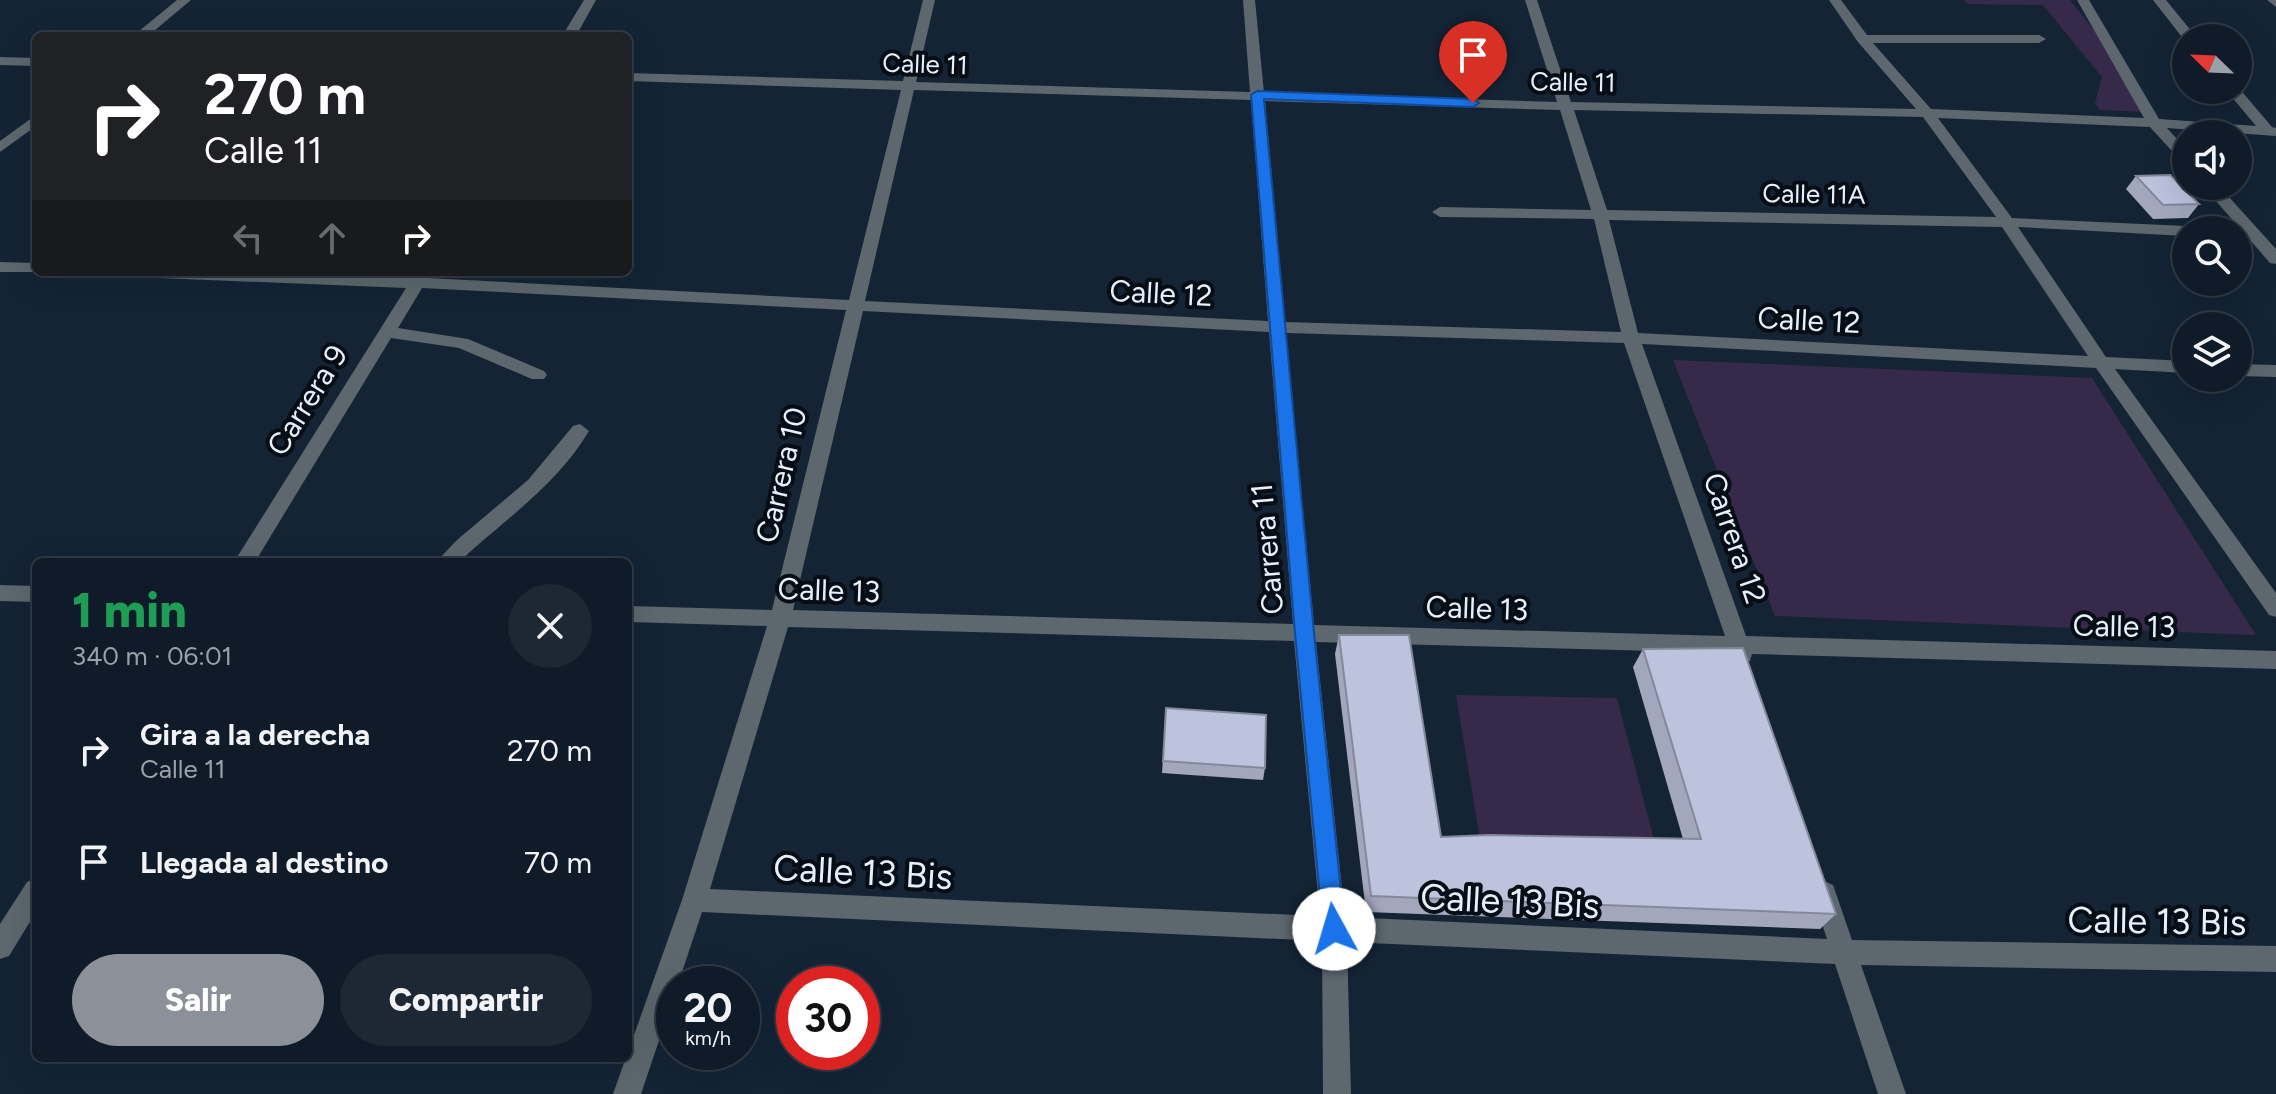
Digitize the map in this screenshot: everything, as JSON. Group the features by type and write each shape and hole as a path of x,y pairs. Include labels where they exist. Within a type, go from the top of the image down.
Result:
{"street":[{"path":"145,32 185,0"},
{"path":"571,32 590,0"},
{"name":"Carrera 10","path":"627,1094 694,900 780,619 929,0"},
{"name":"Carrera 11","path":"1249,0 1304,633 1334,929 1337,1094"},
{"name":"Carrera 12","path":"1531,0 1600,213 1631,338 1749,675"},
{"path":"1835,0 1863,39 1927,113 2007,222 2102,364 2276,609"},
{"path":"2083,0 2154,123 2172,143"},
{"path":"2159,0 2179,24"},
{"path":"1863,39 2039,39"},
{"path":"0,61 32,62"},
{"name":"Calle 11","path":"632,77 910,88 1927,113 2154,123 2272,132"},
{"path":"2246,104 2272,132"},
{"path":"0,148 32,122"},
{"name":"Calle 11A","path":"1440,212 2007,222 2172,230"},
{"path":"2252,239 2276,259"},
{"path":"0,267 32,268"},
{"name":"Calle 12","path":"325,276 420,278 1278,327 1631,338 2172,366"},
{"name":"Carrera 9","path":"246,558 420,278"},
{"path":"387,332 462,343 538,375"},
{"path":"2252,370 2276,371"},
{"path":"451,558 534,489 565,456 580,431"},
{"path":"0,593 32,594"},
{"name":"Calle 13","path":"632,614 2276,660"},
{"path":"1814,865 1892,1094"},
{"path":"0,947 32,896"},
{"name":"Calle 13 Bis","path":"694,900 1844,952 2276,959"}],"shaded area":[{"path":"1964,0 2070,0 2112,53 2147,112 2100,110 2095,103 2102,77 2043,5 1967,4"},
{"path":"1673,360 2092,378 2256,635 1775,616"},
{"path":"1456,695 1617,698 1658,855 1482,852"}],"building":[{"path":"2170,175 2172,200 2195,200 2199,204 2163,205 2136,176"},
{"path":"1339,635 1409,635 1441,837 1701,839 1643,649 1743,648 1836,914 1371,896"},
{"path":"1166,708 1266,715 1265,768 1163,761"}],"route":[{"path":"1334,929 1304,633 1257,95 1473,103"}]}
